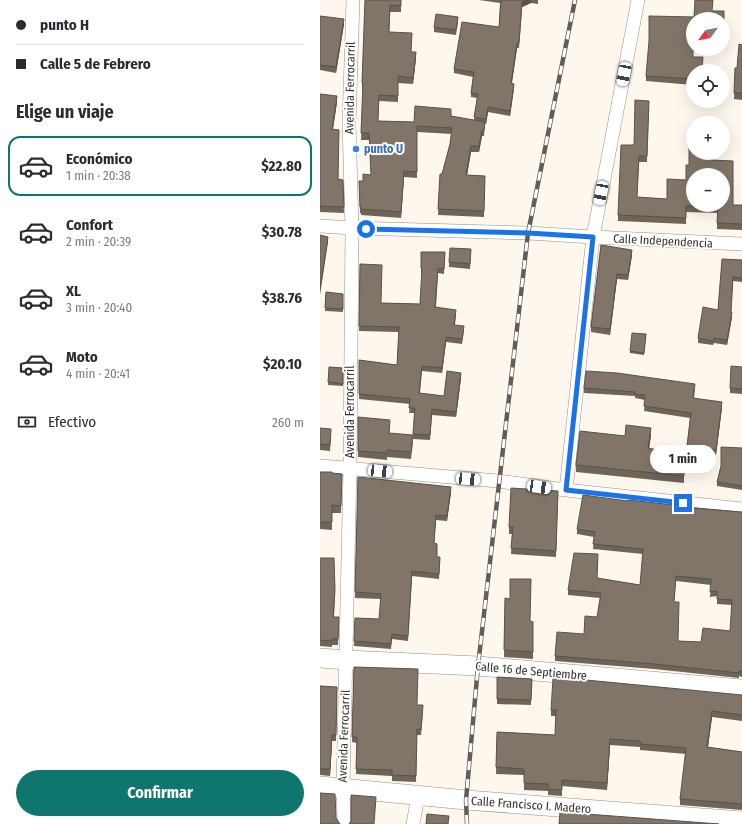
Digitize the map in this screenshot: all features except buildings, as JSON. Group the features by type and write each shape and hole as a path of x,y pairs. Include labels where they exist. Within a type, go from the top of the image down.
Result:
{"main road":[{"name":"Calle 16 de Septiembre","path":"320,658 478,666 742,690"},
{"name":"Calle Francisco I. Madero","path":"320,786 418,796 742,821"}],"street":[{"name":"Avenida Ferrocarril","path":"344,824 343,788 347,660 352,228 349,124 353,0"},
{"path":"566,490 593,237 638,0"},
{"name":"Calle Independencia","path":"320,226 528,233 742,244"},
{"path":"320,466 498,481 742,509"},
{"path":"413,824 418,796"}],"railway":[{"path":"467,824 466,800 478,666 528,233 575,0"}],"place":[{"name":"punto U","path":"356,149"}],"route":[{"path":"366,229 528,233 593,237 566,490 683,503"}]}
